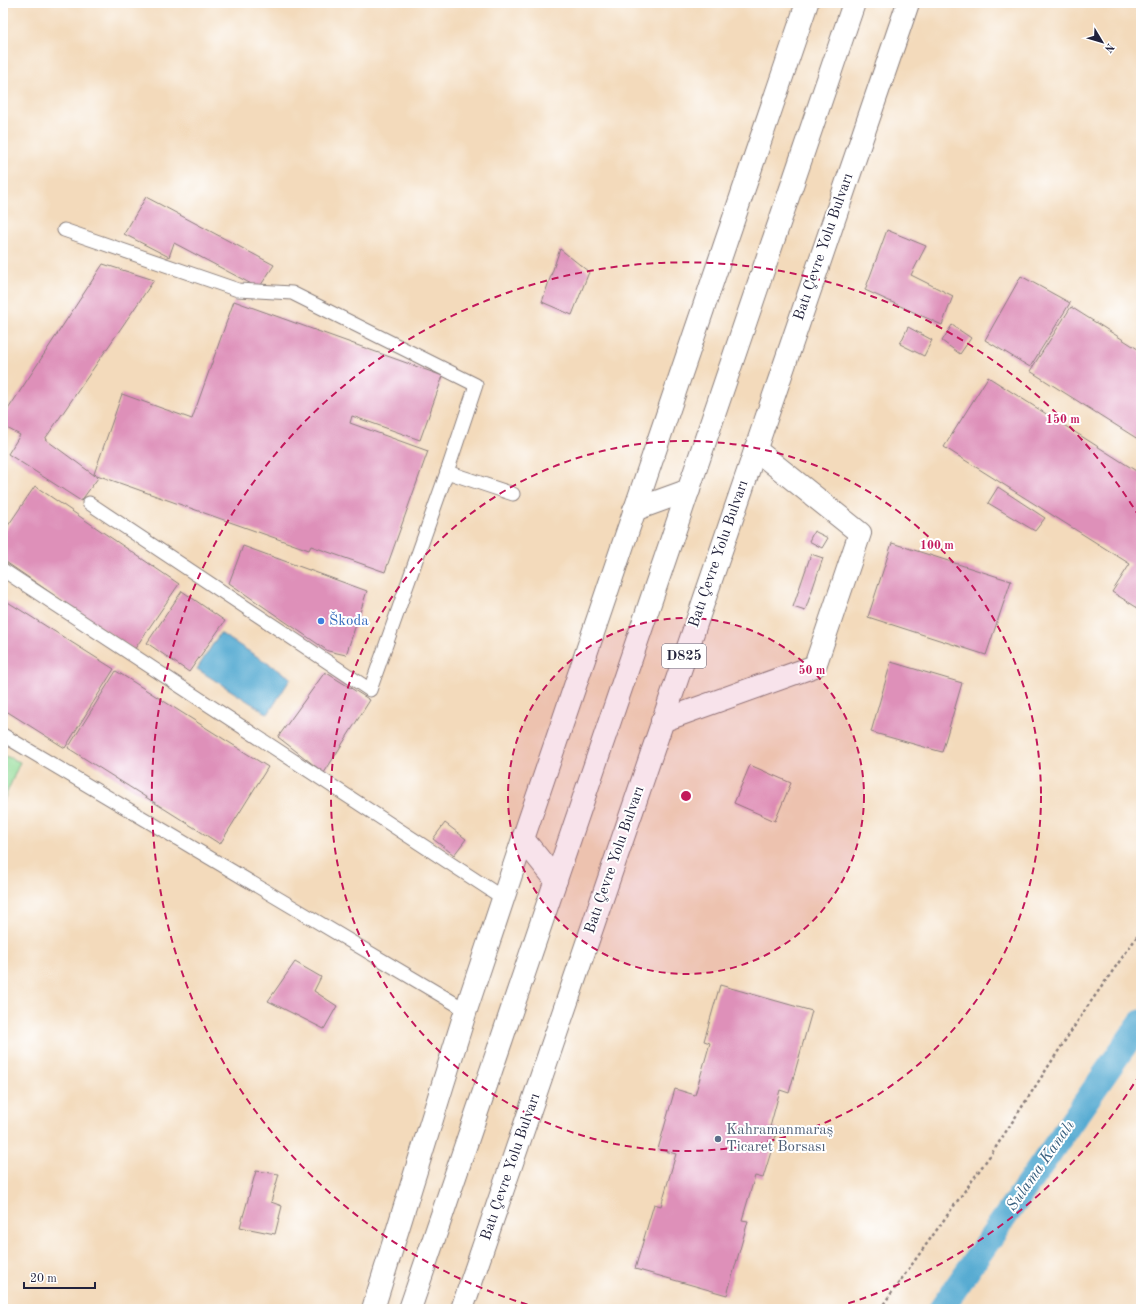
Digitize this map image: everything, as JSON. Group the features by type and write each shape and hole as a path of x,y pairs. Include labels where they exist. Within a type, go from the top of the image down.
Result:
{"main road":[{"path":"373,1309 466,1010 634,510 807,3"},
{"path":"410,1309 854,3"},
{"name":"Batı Çevre Yolu Bulvarı","path":"462,1309 908,3"},
{"path":"662,721 815,666 860,533 755,449"},
{"path":"634,510 689,490"},
{"path":"523,839 556,880"}],"lane":[{"path":"64,230 238,290 292,293 476,385 370,690 89,503"},
{"path":"447,472 513,494"},
{"path":"3,570 504,898"},
{"path":"3,735 466,1010"}],"path":[{"path":"880,1309 994,1150 1085,1010 1141,931"}],"green space":[{"path":"3,755 20,762 3,802"}],"water":[{"path":"220,633 291,678 268,714 197,669"}],"building":[{"path":"146,197 274,265 259,288 174,243 169,257 124,234"},
{"path":"887,230 926,246 911,275 953,296 942,325 865,290"},
{"path":"560,249 589,272 572,315 542,302"},
{"path":"103,264 154,280 45,439 98,478 81,501 8,454 20,435 3,426 3,417"},
{"path":"1021,276 1070,303 1030,367 985,340"},
{"path":"234,301 443,376 420,440 352,416 350,423 428,451 385,572 311,546 309,550 94,474 122,394 192,419"},
{"path":"1071,307 1141,351 1141,441 1030,371"},
{"path":"952,325 971,338 960,354 942,341"},
{"path":"908,327 932,340 924,356 900,344"},
{"path":"988,377 1141,474 1141,610 1112,592 1130,564 944,447"},
{"path":"35,486 179,584 134,650 3,560 3,533"},
{"path":"998,487 1045,518 1035,531 988,503"},
{"path":"814,531 828,538 822,548 809,541"},
{"path":"892,543 1011,581 986,655 868,617"},
{"name":"Škoda","path":"243,546 367,591 346,655 328,651 229,583"},
{"path":"811,554 823,558 805,611 793,607"},
{"path":"182,591 225,621 189,672 147,643"},
{"path":"3,599 114,669 65,748 3,709"},
{"path":"891,662 962,683 942,752 871,732"},
{"path":"116,671 268,767 220,844 68,748"},
{"path":"325,672 370,700 324,773 278,737"},
{"path":"750,765 791,783 775,821 734,803"},
{"path":"445,823 466,839 454,855 433,839"},
{"path":"295,962 321,977 314,991 337,1006 324,1029 268,1001"},
{"name":"Kahramanmaraş Ticaret Borsası","path":"720,985 812,1011 789,1093 780,1090 770,1127 778,1129 763,1178 755,1176 742,1220 748,1221 727,1295 635,1269 654,1204 661,1206 676,1154 658,1149 675,1089 695,1095 710,1043 704,1041"},
{"path":"256,1171 279,1174 271,1202 282,1206 275,1234 240,1227"}],"waterway":[{"name":"Sulama Kanalı","path":"941,1309 1141,1022"}],"place":[{"name":"Škoda","path":"321,621"},
{"name":"Kahramanmaraş Ticaret Borsası","path":"718,1139"}]}
